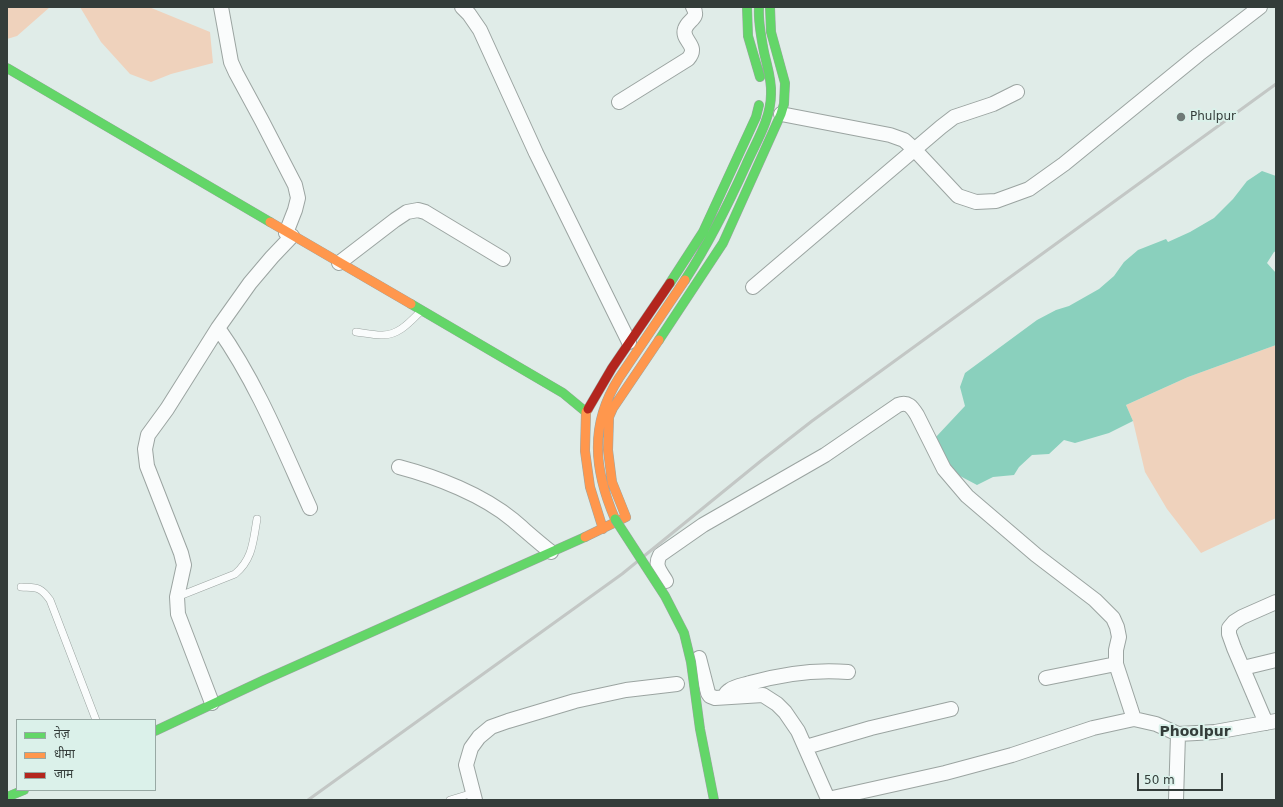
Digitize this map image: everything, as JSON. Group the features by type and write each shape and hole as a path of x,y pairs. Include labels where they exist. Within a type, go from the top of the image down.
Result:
{"main road":[{"path":"747,7 748,36 762,85"},
{"path":"714,800 700,729 691,662 684,633 665,596 615,519 601,483 597,449 598,432 602,413 609,395 688,275 711,237 732,196 765,120 770,104 771,90 760,30 759,7"},
{"path":"156,731 212,703 604,529 626,517 612,482 608,450 609,417 631,380 680,310 723,243 781,114 784,104 785,83 771,32 770,7"},
{"path":"7,68 563,393 586,412"},
{"path":"604,529 590,487 585,451 586,412 612,368 661,297 703,232 756,117 761,100"},
{"path":"563,393 582,398 593,398"},
{"path":"7,798 22,791"}],"street":[{"path":"212,703 178,614 177,597 184,565 181,553 147,466 145,449 148,435 167,409 218,328 250,283 289,234 298,198 295,185 231,62 221,7"},
{"path":"462,7 480,30 536,153 629,342"},
{"path":"619,102 688,59 692,54 693,49 685,33 687,26 696,13 693,7"},
{"path":"781,114 890,135 903,139 958,196 976,202 996,201 1029,189 1064,164 1199,54 1260,7"},
{"path":"753,287 914,149 954,117 993,104 1017,92"},
{"path":"339,263 395,220 407,212 418,210 425,212 504,259"},
{"path":"218,328 242,364 261,400 310,508"},
{"path":"1134,719 1116,664 1116,650 1119,637 1118,627 1113,618 1095,600 1036,555 967,496 944,468 913,408 909,405 902,403 825,455 703,525 660,555 657,565 677,601 694,638 709,694 715,698 762,695 777,704 785,712 798,731 828,799 945,773 1012,755 1093,728 1134,719 1156,724 1178,734 1215,732 1271,722 1243,668 1229,634 1229,628 1234,622 1242,617 1276,602"},
{"path":"399,467 433,478 467,492 496,508 513,520 550,552"},
{"path":"1243,668 1276,660"},
{"path":"1046,678 1116,664"},
{"path":"724,697 730,690 761,680 804,672 829,670 848,672"},
{"path":"474,796 466,765 471,748 479,737 491,727 575,701 626,690 677,684"},
{"path":"806,747 871,728 951,708"},
{"path":"1176,800 1178,734"}],"lane":[{"path":"356,332 383,336 406,326 422,311"},
{"path":"177,597 235,574 242,568 250,556 257,519"},
{"path":"21,587 42,590 50,600 96,719"},
{"path":"450,800 474,796"}],"shaded area":[{"path":"7,7 50,7 17,36 7,39"},
{"path":"80,7 149,7 210,32 213,63 171,74 151,82 130,74 101,42"},
{"path":"1262,171 1276,176 1276,251 1267,263 1276,273 1276,345 1188,377 1126,405 1133,421 1109,433 1075,443 1064,440 1049,454 1032,455 1019,467 1014,475 993,477 977,485 960,476 951,469 935,438 965,406 960,387 965,373 1037,320 1056,310 1069,306 1099,289 1114,276 1124,262 1138,250 1166,239 1168,242 1190,232 1214,218 1233,199 1247,181"},
{"path":"1276,345 1276,518 1201,553 1167,509 1145,472 1133,421 1126,405 1188,377"}],"railway":[{"path":"308,800 622,574 812,421 1276,84"}],"traffic: fast":[{"path":"747,7 748,36 760,77"},
{"path":"685,280 725,209 766,121 770,103 771,84 761,35 759,7"},
{"path":"659,340 723,243 781,114 784,104 785,83 771,32 770,7"},
{"path":"7,68 270,222"},
{"path":"670,283 703,232 756,117 759,105"},
{"path":"411,304 563,393 586,412"},
{"path":"615,519 665,596 684,633 691,662 700,729 714,800"},
{"path":"156,731 264,680 585,537"},
{"path":"7,797 22,791"}],"traffic: slow":[{"path":"270,222 411,304"},
{"path":"615,519 608,501 599,465 599,430 603,413 609,396 619,378 685,280"},
{"path":"585,537 626,517 612,482 608,450 609,417 613,408 659,340"},
{"path":"588,409 586,412 585,451 590,487 603,529"}],"traffic: jam":[{"path":"588,409 612,368 670,283"}],"place":[{"name":"Phulpur","path":"1181,117"}],"district":[{"name":"Phoolpur","path":"1195,732"}]}
